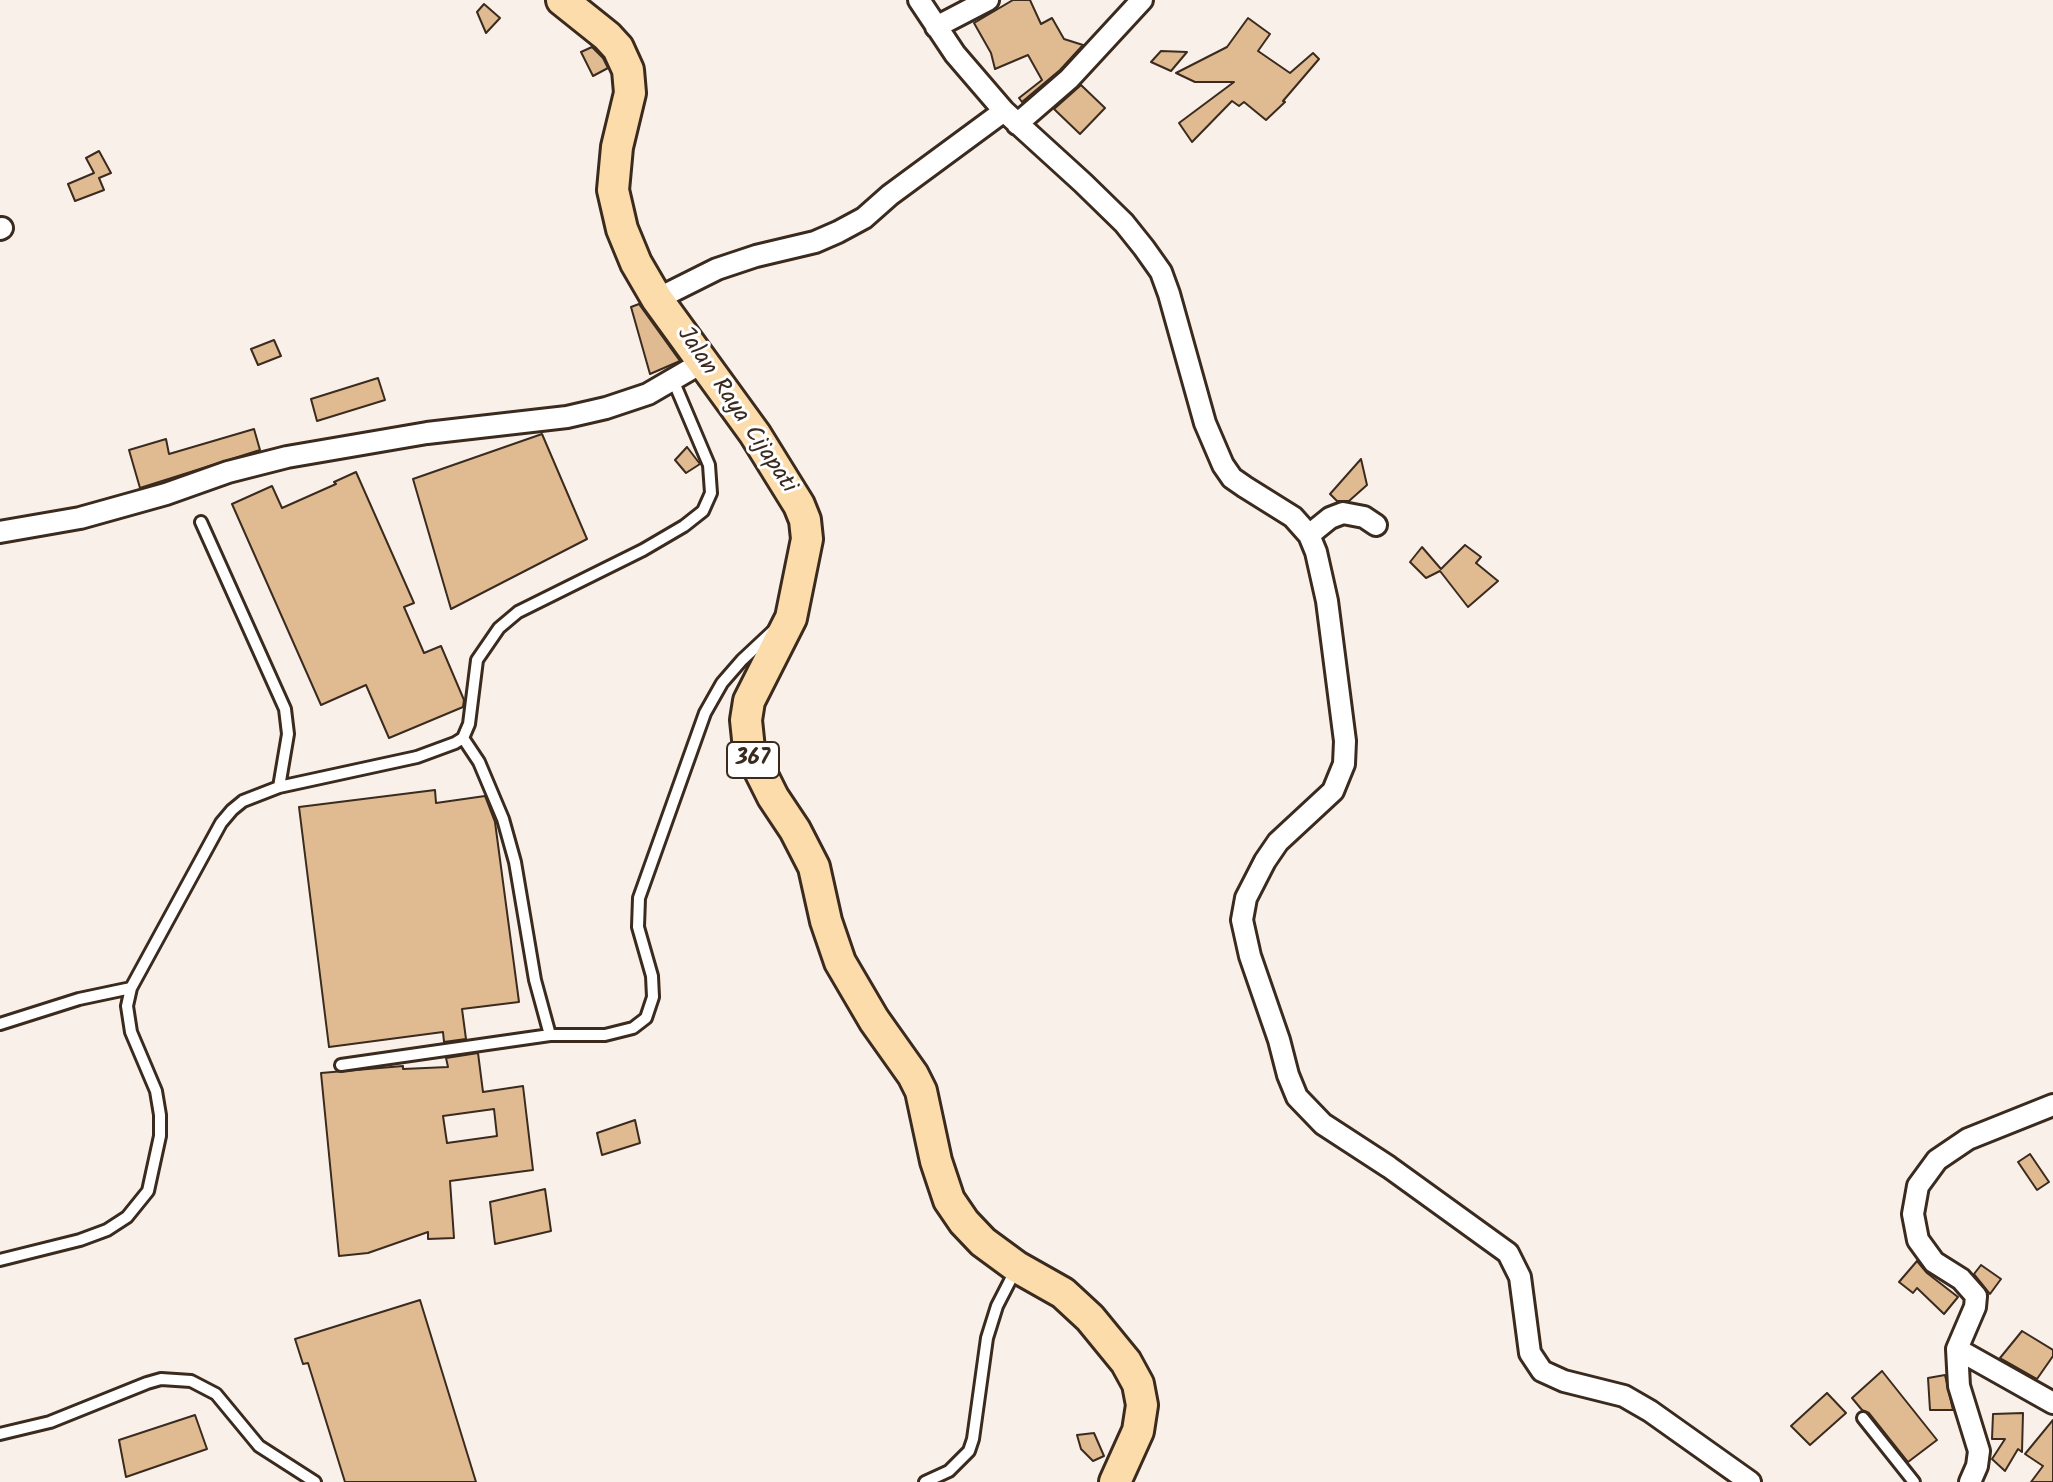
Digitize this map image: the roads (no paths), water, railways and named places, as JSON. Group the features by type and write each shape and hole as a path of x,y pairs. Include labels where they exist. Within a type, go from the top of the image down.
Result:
{"main road":[{"name":"Jalan Raya Cijapati","path":"562,0 607,36 625,61 630,93 617,147 613,190 625,237 657,299 755,434 803,512 807,539 791,618 749,701 746,720 749,749 814,867 826,921 840,962 921,1091 936,1161 949,1200 983,1242 1017,1267 1063,1293 1090,1318 1126,1362 1138,1384 1142,1418 1134,1444 1115,1482"}],"street":[{"path":"919,0 955,54 1010,117 1124,223 1144,248 1161,272 1205,423 1223,465 1232,478 1257,496 1279,506 1309,535 1319,561 1345,741 1344,764 1333,791 1278,842 1265,861 1246,898 1242,920 1250,956 1297,1097 1323,1124 1389,1167 1508,1253 1520,1277 1530,1353 1542,1371 1564,1381 1624,1396 1750,1482"},
{"path":"936,27 988,0"},
{"path":"657,299 717,269 815,242 864,218 956,145 1010,117 1069,79 1142,0"},
{"path":"0,532 80,518 287,457 427,433 567,417 606,408 648,394 703,362"},
{"path":"1309,535 1324,522 1343,513 1364,517 1376,525"},
{"path":"1970,1482 1979,1451 1959,1386 1957,1349 1975,1307 1976,1296 1961,1279 1934,1262 1918,1240 1913,1223 1918,1186 1937,1160 1968,1139 2053,1105"},
{"path":"1957,1349 2053,1403"}],"lane":[{"path":"0,1260 107,1230 127,1217 148,1191 158,1148 160,1115 156,1091 128,1017 131,988 221,823 243,801 279,787 417,757 443,749 463,738 469,724 477,660 499,628 518,612 657,542 697,517 708,503 712,481 709,465 673,380"},
{"path":"201,522 285,709 288,734 279,787"},
{"path":"341,1065 550,1035 605,1035 633,1028 646,1018 653,997 652,976 638,927 639,898 662,831 705,713 722,683 742,660 791,618"},
{"path":"463,738 479,762 503,819 515,862 535,980 550,1035"},
{"path":"0,1024 79,999 131,988"},
{"path":"925,1482 949,1471 969,1451 987,1338 997,1306 1017,1267"},
{"path":"0,1434 50,1422 161,1379 191,1381 216,1394 259,1446 315,1482"},
{"path":"1863,1418 1914,1482"}]}
